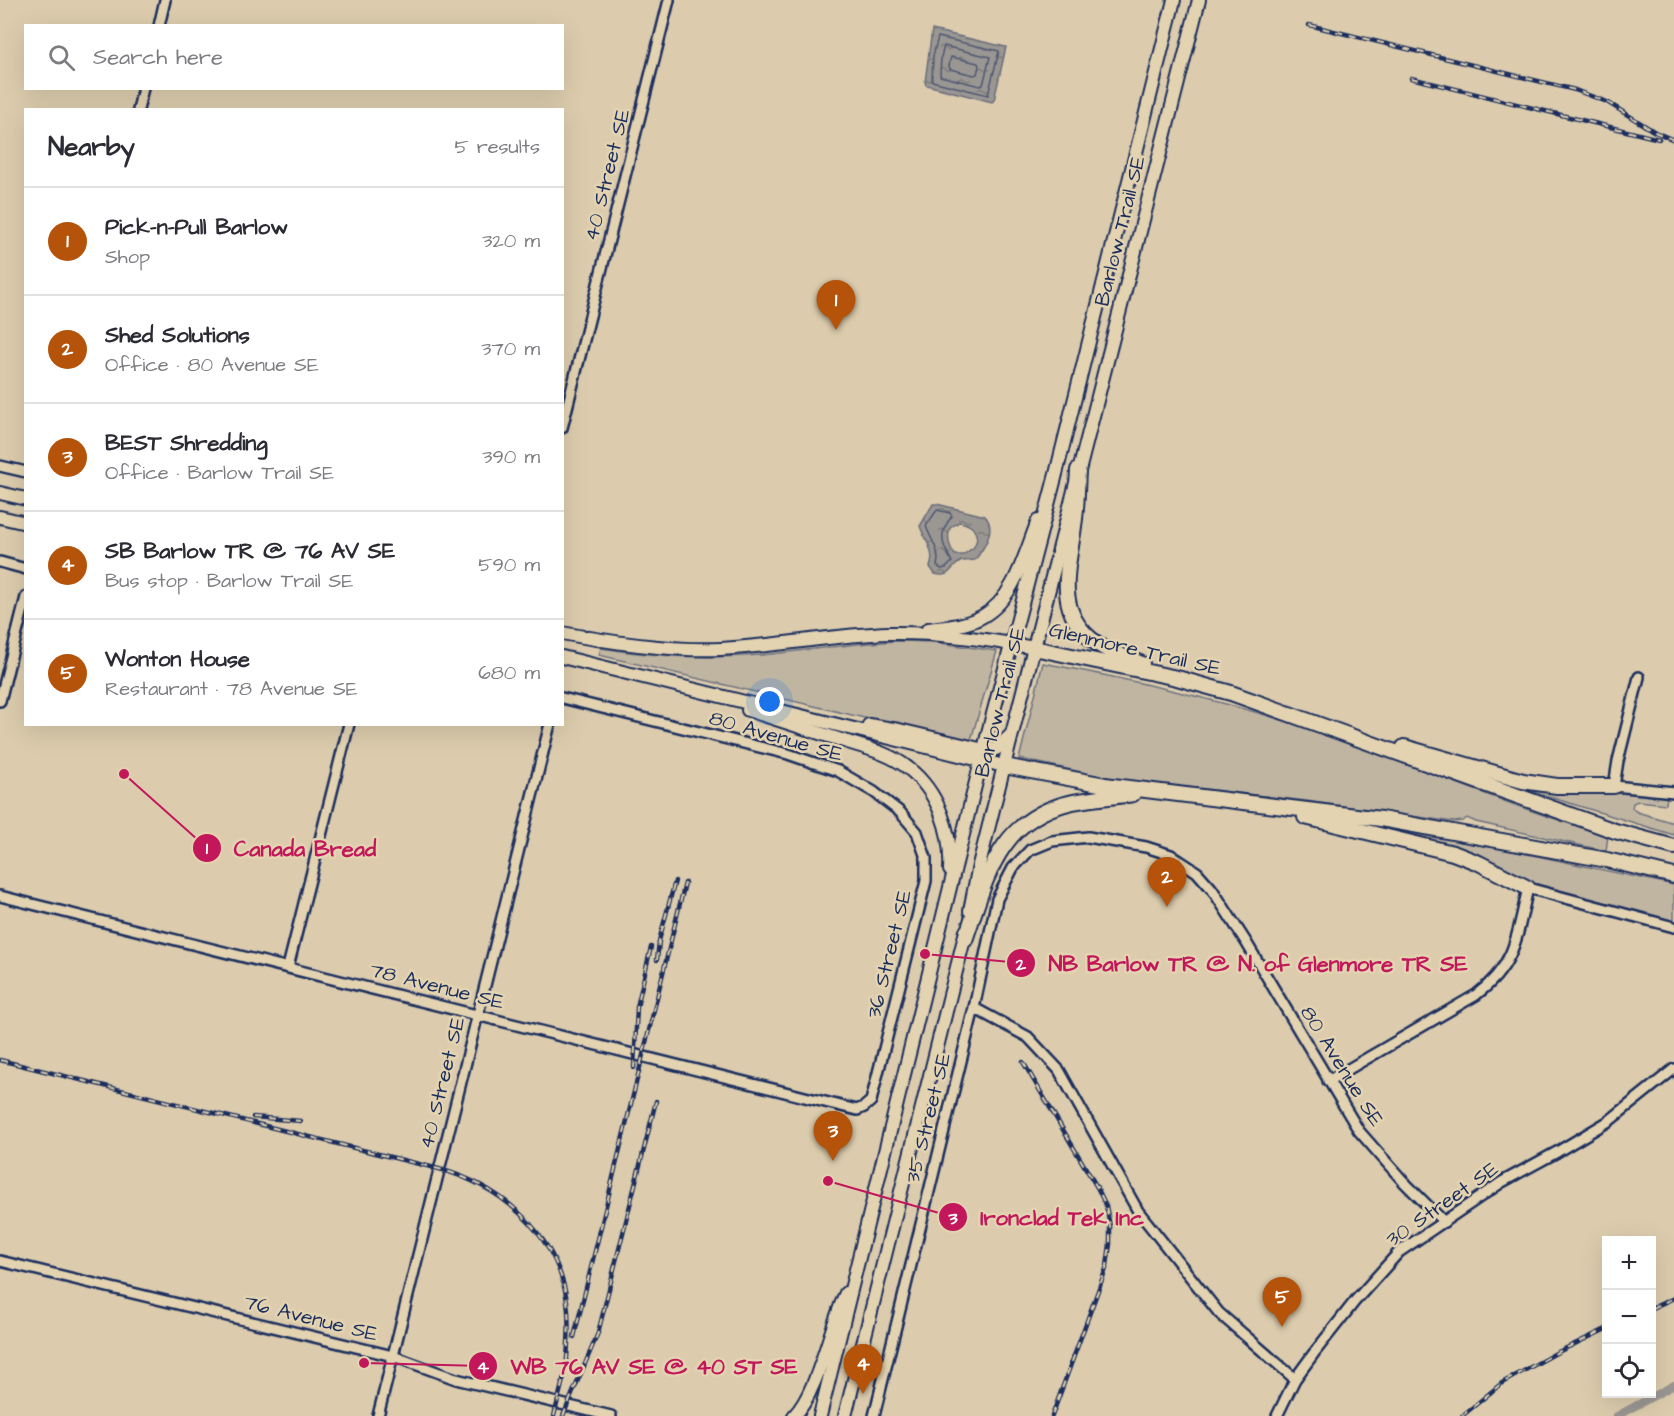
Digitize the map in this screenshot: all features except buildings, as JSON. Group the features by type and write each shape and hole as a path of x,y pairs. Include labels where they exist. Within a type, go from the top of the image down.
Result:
{"highway":[{"path":"1078,470 1075,523 1066,591 1075,619 1082,631 1093,641 1177,678"},
{"name":"Glenmore Trail SE","path":"1034,648 1177,678 1278,710 1615,831 1674,847"},
{"path":"1278,710 1508,778 1557,786 1614,786"},
{"path":"1004,766 1105,785 1381,819 1607,861 1674,876"},
{"path":"965,940 990,868 1006,841 1016,830 1042,812 1072,802 1152,791"},
{"path":"1239,801 1454,853 1528,888"}],"main road":[{"name":"Barlow Trail SE","path":"820,1416 1173,0"},
{"path":"1193,27 1194,0"},
{"name":"Barlow Trail SE","path":"845,1416 965,940 979,865 1199,0"},
{"path":"888,633 951,626 981,617 992,610 1011,586 1055,478"},
{"path":"0,493 24,499"},
{"path":"0,517 24,523"},
{"name":"Glenmore Trail SE","path":"564,633 610,642 719,649 792,644 888,633 924,633 1034,648"},
{"path":"564,657 802,716 899,730 983,755 1004,766"},
{"path":"701,691 736,706 874,750 908,767 926,785 943,817 950,847 946,907"},
{"path":"983,755 996,749 1012,734"},
{"path":"794,1416 808,1395 839,1308 857,1271"}],"street":[{"path":"159,24 165,0"},
{"name":"40 Street SE","path":"564,420 669,0"},
{"path":"138,108 143,90"},
{"path":"0,466 24,472"},
{"path":"0,562 24,568"},
{"path":"0,701 24,605"},
{"path":"1639,677 1614,786 1674,792"},
{"name":"80 Avenue SE","path":"564,698 788,754 838,771 874,792 900,812"},
{"path":"288,967 348,726"},
{"name":"40 Street SE","path":"378,1416 550,726"},
{"name":"36 Street SE","path":"864,1107 870,1101 926,881 926,858 917,832 900,812"},
{"name":"80 Avenue SE","path":"997,899 1013,868 1030,850 1052,842 1088,837 1146,847 1171,855 1197,872 1212,889 1246,942 1359,1131 1403,1181 1444,1222"},
{"path":"1328,1081 1490,984 1508,960 1515,944 1528,888 1674,927"},
{"name":"78 Avenue SE","path":"0,896 857,1110 864,1107"},
{"name":"35 Street SE","path":"874,1416 974,1008 997,899"},
{"path":"974,1008 1028,1037 1059,1070 1138,1211 1219,1313 1295,1379"},
{"name":"30 Street SE","path":"1277,1416 1295,1379 1355,1301 1399,1252 1502,1182 1609,1121 1674,1069"},
{"name":"76 Avenue SE","path":"0,1261 393,1356 456,1379 611,1416"}],"shaded area":[{"path":"903,641 932,642 997,651 970,743 599,655 601,648 661,655 741,656"},
{"path":"1043,663 1201,697 1335,737 1529,810 1608,835 1606,851 1476,822 1467,818 1454,822 1307,801 1119,780 1019,759"},
{"path":"1521,785 1578,793 1645,793 1667,796 1666,804 1638,801 1633,803 1632,808 1637,812 1674,823 1674,835 1520,788"},
{"path":"1409,833 1509,850 1674,885 1674,923 1553,892 1409,836"}],"water":[{"path":"932,30 1006,47 992,102 926,85"},
{"path":"933,504 937,504 985,516 990,527 988,538 975,560 960,562 947,574 941,575 935,574 930,567 931,551 920,526","holes":["959,522 969,525 977,539 974,547 963,555 955,555 949,542 950,528"]}],"waterway":[{"path":"1617,1416 1674,1385"}],"railway":[{"path":"1309,25 1575,90 1607,102 1655,132 1674,140"},
{"path":"1411,78 1659,139"},
{"path":"657,960 659,941 675,881"},
{"path":"574,1337 685,883"},
{"path":"634,1068 637,1007 651,947"},
{"path":"0,1060 439,1169 484,1187 523,1216 552,1254 567,1301 569,1327 566,1370"},
{"path":"1023,1062 1098,1189 1106,1206 1110,1226 1107,1266 1052,1416"},
{"path":"563,1416 598,1333 656,1101"},
{"path":"253,1117 301,1121"},
{"path":"1656,1306 1674,1298"},
{"path":"1462,1416 1502,1383 1602,1331"},
{"path":"554,1416 567,1364"}],"place":[{"name":"Pick-n-Pull Barlow","path":"836,330"},
{"name":"Canada Bread","path":"124,774"},
{"name":"Shed Solutions","path":"1167,907"},
{"name":"NB Barlow TR @ N. of Glenmore TR SE","path":"925,954"},
{"name":"BEST Shredding","path":"833,1161"},
{"name":"Ironclad Tek Inc","path":"828,1181"},
{"name":"Wonton House","path":"1282,1327"},
{"name":"WB 76 AV SE @ 40 ST SE","path":"364,1363"},
{"name":"SB Barlow TR @ 76 AV SE","path":"863,1394"}]}
